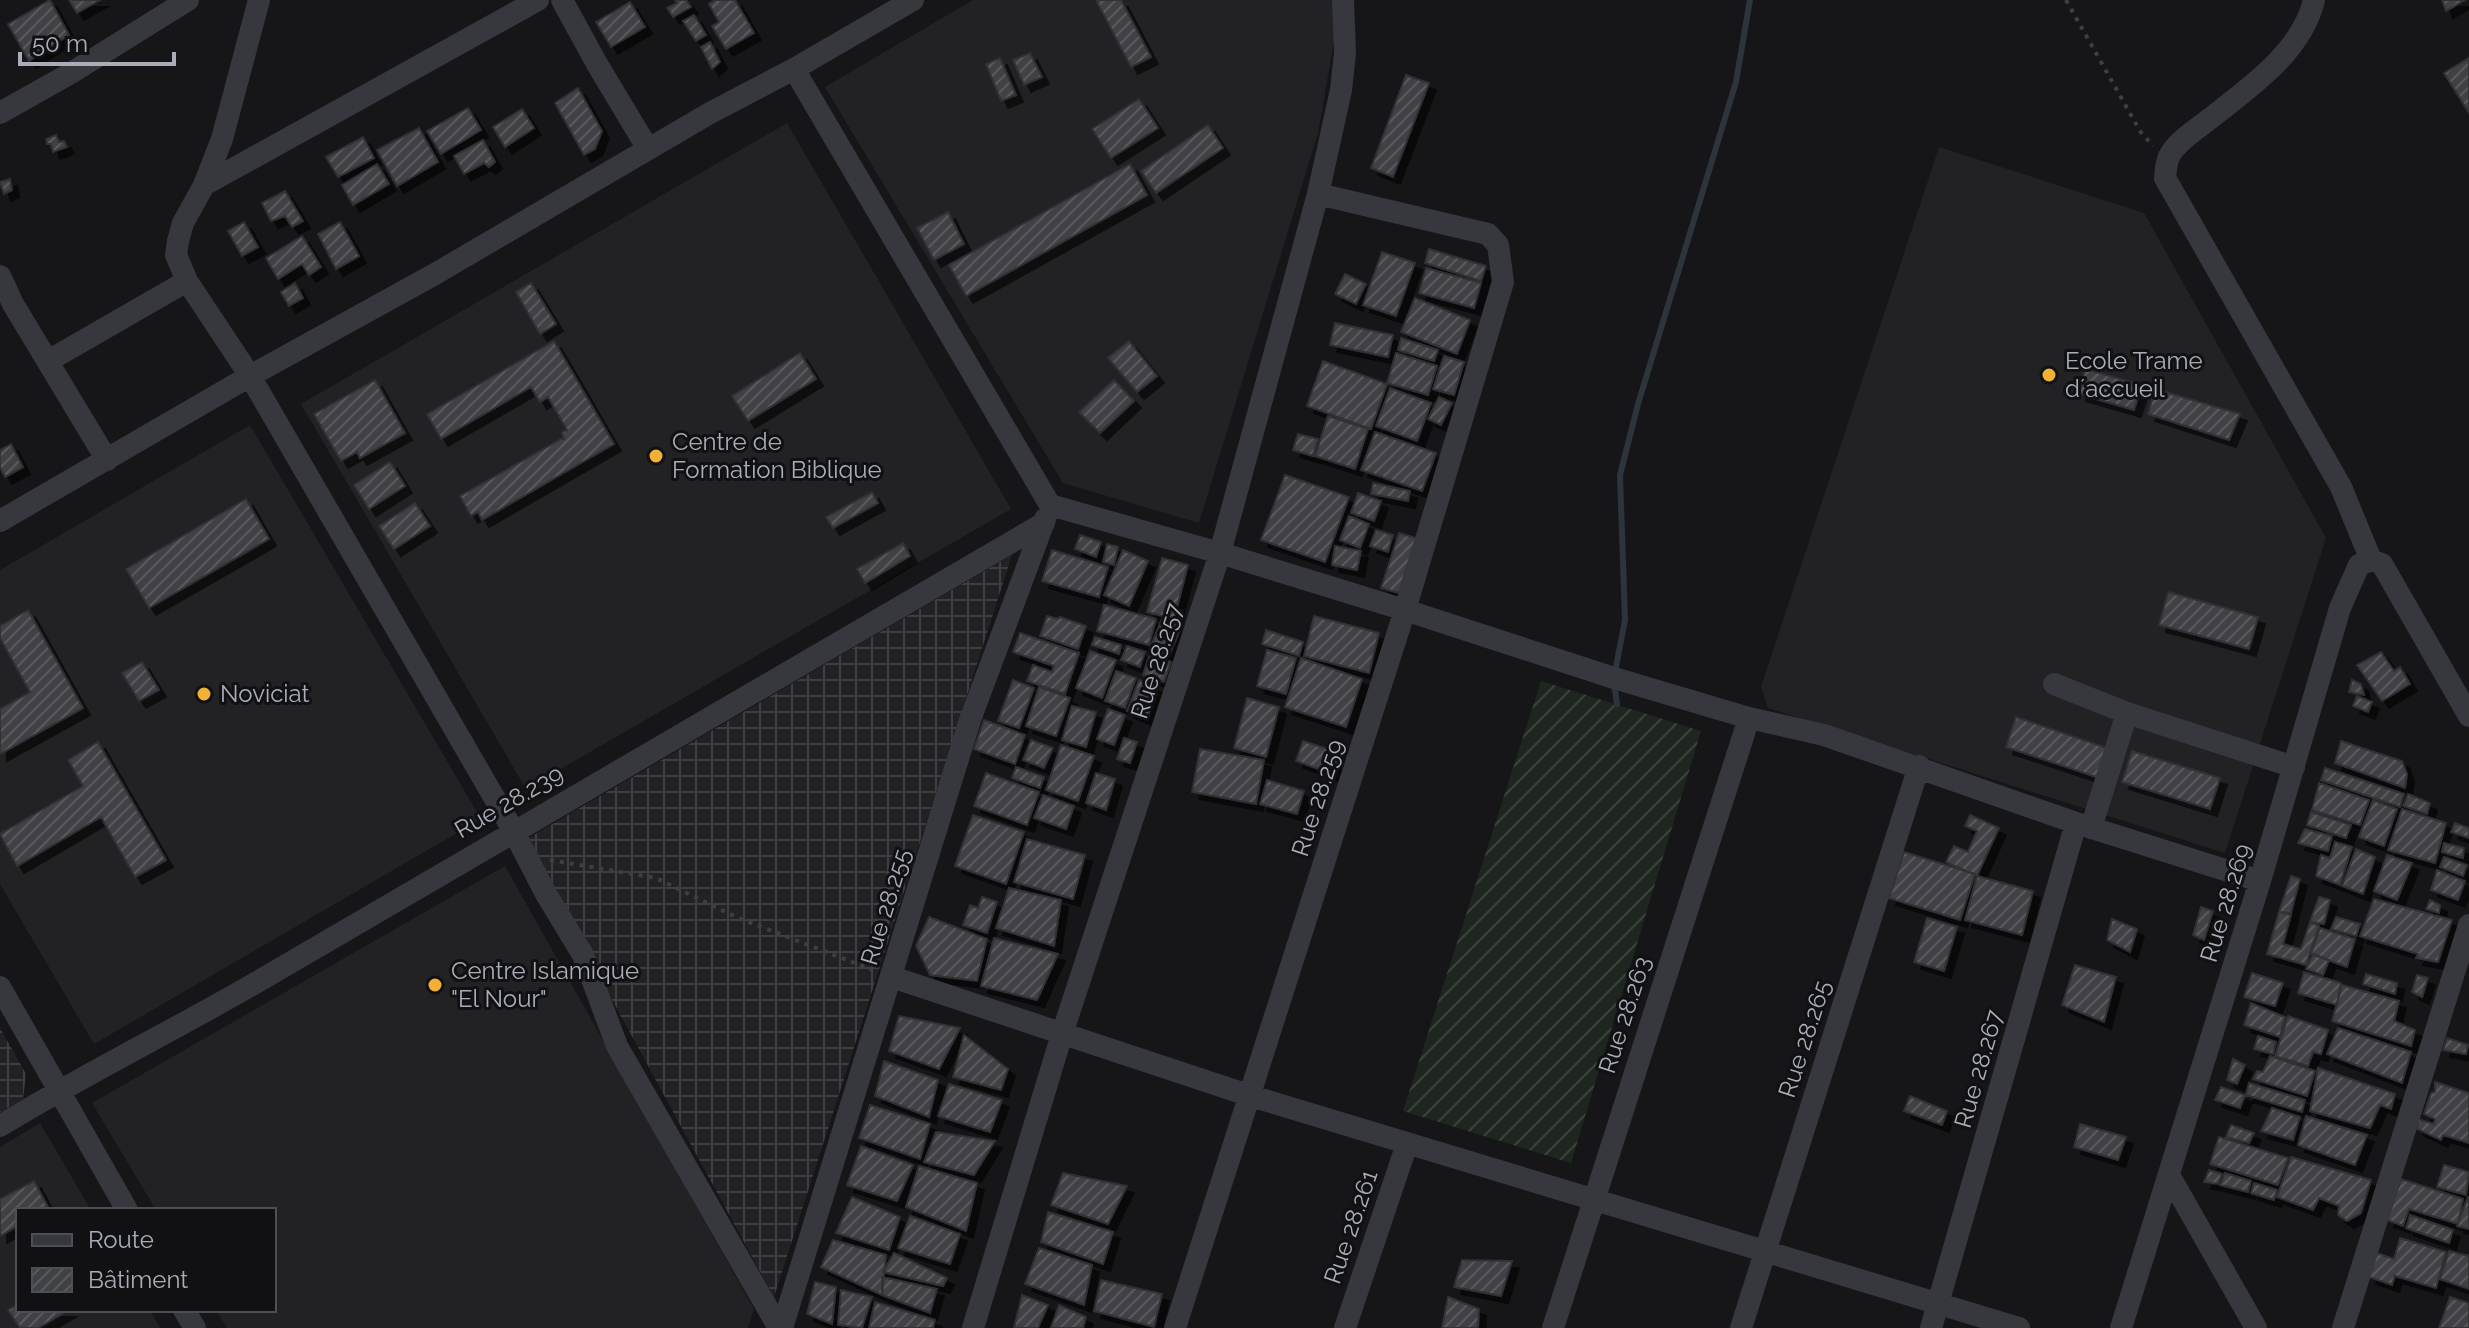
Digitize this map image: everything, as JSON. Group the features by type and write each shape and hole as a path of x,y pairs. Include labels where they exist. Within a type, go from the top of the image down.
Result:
{"street":[{"path":"0,113 188,0"},
{"path":"259,0 222,139 204,185 183,223 176,255 187,281 250,376 513,830 546,894 583,955 617,1046 781,1328"},
{"path":"204,185 538,0"},
{"path":"562,0 648,149"},
{"path":"0,521 913,0"},
{"name":"Rue 28.257","path":"973,1328 1062,1034 1220,553 1318,194 1341,90 1345,53 1343,0"},
{"path":"2314,0 2311,13 2286,51 2254,84 2171,154 2165,178 2341,487 2371,560 2382,564 2469,716"},
{"path":"794,69 1047,514 1220,553 1614,678 1749,718 1824,735 2084,826 2260,881"},
{"name":"Rue 28.259","path":"1175,1328 1405,610 1503,282 1498,245 1488,234 1318,194"},
{"path":"0,276 7,308 48,361 107,460"},
{"path":"48,361 187,281"},
{"name":"Rue 28.239","path":"0,1126 58,1090 260,980 1047,514"},
{"name":"Rue 28.255","path":"781,1328 970,720 1047,514"},
{"name":"Rue 28.269","path":"2121,1328 2260,881 2340,608 2359,565 2371,560"},
{"path":"2054,684 2127,713 2294,767"},
{"name":"Rue 28.267","path":"1931,1328 2084,826 2127,713"},
{"name":"Rue 28.263","path":"1553,1328 1749,718"},
{"name":"Rue 28.265","path":"1741,1328 1919,766"},
{"path":"2343,1328 2469,925"},
{"path":"892,977 1251,1096 2019,1328"},
{"path":"0,987 126,1208"},
{"name":"Rue 28.261","path":"1345,1328 1407,1144"},
{"path":"2169,1175 2256,1328"}],"path":[{"path":"2066,0 2140,131 2167,163"},
{"path":"526,855 656,878 736,917 892,977"}],"shaded area":[{"path":"973,0 1333,0 1336,30 1318,133 1199,523 1063,483 825,87"},
{"name":"Centre de Formation Biblique","path":"787,123 1011,509 526,789 301,404"},
{"name":"Ecole Trame d´accueil","path":"1939,147 2144,213 2326,538 2225,853 1768,708 1761,687"},
{"name":"Noviciat","path":"250,425 481,819 94,1044 0,884 0,570"},
{"path":"1012,555 774,1297 525,840"},
{"path":"1541,681 1701,731 1571,1163 1403,1111"},
{"name":"Centre Islamique \"El Nour\"","path":"505,866 754,1309 748,1328 227,1328 217,1312 276,1312 276,1208 155,1208 92,1103"},
{"path":"0,1028 26,1074 23,1099 0,1112"},
{"path":"40,1123 90,1208 16,1208 16,1312 151,1312 160,1328 0,1328 0,1147"}],"building":[{"path":"50,0 69,35 29,61 8,24"},
{"path":"69,0 100,0 77,13"},
{"path":"675,0 686,0 691,7 673,17 667,8 677,3"},
{"path":"715,0 735,0 754,33 726,49 712,26 719,22 709,4"},
{"path":"1096,0 1121,0 1151,57 1131,67"},
{"path":"2442,0 2465,0 2446,11"},
{"path":"630,2 645,27 611,47 596,22"},
{"path":"694,15 706,35 696,41 683,21"},
{"path":"710,42 720,62 712,69 701,47"},
{"path":"1030,53 1042,77 1024,85 1013,60"},
{"path":"1000,58 1016,95 1001,101 986,64"},
{"path":"2469,58 2469,113 2444,73"},
{"path":"1406,75 1429,83 1393,177 1371,168"},
{"path":"578,88 602,131 595,149 584,155 555,103"},
{"path":"1139,99 1158,128 1111,158 1092,129"},
{"path":"468,108 481,130 441,154 427,131"},
{"path":"522,109 534,128 505,147 493,127"},
{"path":"1208,125 1223,148 1156,193 1141,171"},
{"path":"419,128 438,162 397,186 377,150"},
{"path":"56,135 59,142 64,141 67,147 53,152 46,139"},
{"path":"363,137 374,158 338,177 326,157"},
{"path":"483,140 495,162 489,167 484,163 464,174 454,156"},
{"path":"377,164 389,184 353,205 342,185"},
{"path":"1130,164 1147,195 966,296 949,265"},
{"path":"10,179 12,190 4,194 0,182"},
{"path":"285,191 303,221 292,227 285,216 271,221 262,203"},
{"path":"948,212 964,244 934,260 917,228"},
{"path":"244,222 258,247 242,256 228,231"},
{"path":"340,222 359,256 336,269 318,234"},
{"path":"302,236 321,267 309,275 302,264 278,279 266,258"},
{"path":"1429,249 1486,266 1481,281 1425,263"},
{"path":"1382,252 1415,263 1396,316 1363,305"},
{"path":"1426,268 1481,283 1474,308 1419,293"},
{"path":"1345,274 1366,284 1356,304 1335,294"},
{"path":"295,283 303,298 289,306 281,292"},
{"path":"531,283 556,324 540,334 516,292"},
{"path":"1415,298 1470,320 1457,354 1401,332"},
{"path":"1335,323 1393,335 1388,357 1330,345"},
{"path":"1401,338 1438,350 1434,361 1398,350"},
{"path":"554,341 614,444 482,520 478,512 471,516 460,496 564,440 562,432 567,430 548,397 540,402 531,387 441,439 427,414"},
{"path":"1129,341 1157,376 1137,392 1108,358"},
{"path":"800,353 816,379 748,421 732,396"},
{"path":"1396,353 1437,366 1428,395 1387,383"},
{"path":"1444,356 1464,362 1454,395 1433,389"},
{"path":"1323,361 1387,384 1371,429 1307,406"},
{"path":"2085,369 2142,385 2134,410 2079,394"},
{"path":"375,380 405,433 360,458 357,452 341,461 314,414"},
{"path":"1114,380 1134,401 1100,433 1079,412"},
{"path":"1390,388 1431,403 1417,441 1376,426"},
{"path":"2155,389 2240,414 2229,440 2148,414"},
{"path":"1439,397 1452,403 1441,425 1428,419"},
{"path":"1328,416 1368,429 1355,469 1315,456"},
{"path":"1375,432 1436,453 1422,491 1361,470"},
{"path":"1298,434 1318,439 1313,456 1293,450"},
{"path":"11,444 23,467 5,477 0,467 0,450"},
{"path":"390,462 405,486 369,509 354,485"},
{"path":"1285,475 1349,497 1325,562 1261,540"},
{"path":"1373,483 1410,491 1408,501 1371,494"},
{"path":"872,492 878,503 833,528 826,517"},
{"path":"1358,493 1381,501 1374,521 1351,513"},
{"path":"246,499 269,539 149,608 126,569"},
{"path":"415,503 430,526 394,549 379,526"},
{"path":"1349,516 1369,524 1360,548 1340,540"},
{"path":"1376,530 1393,535 1388,552 1370,546"},
{"path":"1399,533 1416,538 1399,593 1381,588"},
{"path":"1080,535 1101,542 1096,557 1075,549"},
{"path":"903,543 910,556 865,583 857,569"},
{"path":"1107,544 1118,547 1114,565 1103,562"},
{"path":"1335,546 1361,551 1357,570 1332,565"},
{"path":"1052,550 1108,567 1099,597 1042,581"},
{"path":"1123,550 1148,561 1129,606 1104,595"},
{"path":"1162,558 1188,565 1174,619 1147,612"},
{"path":"2168,592 2258,617 2249,649 2159,625"},
{"path":"1104,605 1156,619 1149,645 1097,631"},
{"path":"28,610 83,708 0,754 0,709 30,692 0,638 0,626"},
{"path":"1047,616 1086,626 1078,649 1040,636"},
{"path":"1314,616 1379,633 1369,673 1304,656"},
{"path":"1162,619 1181,627 1169,656 1150,648"},
{"path":"1266,630 1303,642 1299,656 1262,644"},
{"path":"1020,633 1079,653 1065,694 1027,681 1033,665 1052,672 1054,666 1013,652"},
{"path":"1095,637 1121,645 1119,654 1092,645"},
{"path":"1127,646 1145,652 1140,667 1121,660"},
{"path":"1267,650 1296,658 1286,694 1257,686"},
{"path":"1090,651 1116,660 1102,698 1076,688"},
{"path":"2381,652 2394,671 2400,667 2410,684 2382,701 2357,665"},
{"path":"1150,654 1171,662 1164,682 1143,675"},
{"path":"1301,658 1362,679 1346,727 1285,707"},
{"path":"142,662 159,690 139,701 122,673"},
{"path":"1116,671 1136,678 1125,708 1105,701"},
{"path":"1013,680 1034,688 1019,728 998,721"},
{"path":"1139,680 1158,687 1147,719 1127,711"},
{"path":"2352,680 2361,684 2364,695 2349,692"},
{"path":"1039,687 1070,698 1056,736 1026,726"},
{"path":"2357,696 2372,702 2368,712 2353,706"},
{"path":"1247,698 1279,707 1266,757 1234,748"},
{"path":"1072,706 1096,712 1086,747 1062,740"},
{"path":"1108,709 1125,715 1114,745 1097,739"},
{"path":"2016,717 2107,748 2099,778 2006,747"},
{"path":"984,720 1025,735 1015,764 974,749"},
{"path":"1124,738 1137,742 1130,763 1117,759"},
{"path":"1031,740 1053,748 1044,768 1023,760"},
{"path":"1303,741 1340,753 1332,774 1296,761"},
{"path":"2341,741 2402,761 2407,774 2405,788 2335,763"},
{"path":"98,742 166,860 135,877 101,817 17,866 0,834 83,786 68,760"},
{"path":"1061,745 1094,756 1078,801 1046,790"},
{"path":"1200,749 1264,760 1256,804 1192,792"},
{"path":"2132,751 2220,778 2210,809 2122,782"},
{"path":"1016,767 1044,777 1040,788 1012,778"},
{"path":"2325,768 2404,794 2400,807 2321,780"},
{"path":"986,773 1039,792 1027,825 974,806"},
{"path":"1096,773 1115,779 1106,810 1086,803"},
{"path":"1267,780 1304,791 1297,814 1260,804"},
{"path":"2319,783 2369,800 2360,825 2312,810"},
{"path":"2408,794 2430,803 2427,814 2403,806"},
{"path":"1043,795 1074,806 1066,829 1034,818"},
{"path":"2373,800 2397,809 2384,846 2359,837"},
{"path":"2402,809 2446,823 2435,863 2388,850"},
{"path":"2311,812 2351,825 2346,838 2307,825"},
{"path":"973,815 1024,832 1006,884 955,866"},
{"path":"1970,815 1999,828 1977,876 1946,862 1954,846 1968,852 1977,831 1965,826"},
{"path":"2455,823 2469,828 2469,838 2451,832"},
{"path":"2305,829 2332,836 2328,851 2298,843"},
{"path":"1027,839 1085,855 1073,899 1014,882"},
{"path":"2335,842 2352,847 2340,885 2316,876 2321,855 2330,858"},
{"path":"2444,843 2464,848 2463,858 2442,852"},
{"path":"2356,849 2375,857 2363,894 2342,886"},
{"path":"1904,852 1975,874 1960,920 1889,898"},
{"path":"2387,855 2412,863 2397,900 2374,891"},
{"path":"2444,857 2467,865 2463,876 2440,867"},
{"path":"2437,870 2465,881 2458,900 2431,890"},
{"path":"1977,876 2033,891 2022,935 1965,920"},
{"path":"2291,876 2300,879 2291,913 2279,912"},
{"path":"1009,888 1061,900 1054,946 996,928"},
{"path":"982,897 997,902 987,933 963,925 970,905 978,908"},
{"path":"2319,897 2330,900 2324,924 2310,922"},
{"path":"2374,899 2452,920 2438,962 2416,958 2418,954 2360,936"},
{"path":"2430,900 2440,905 2439,913 2426,909"},
{"path":"2201,907 2213,911 2204,940 2193,935"},
{"path":"2279,912 2291,915 2283,944 2301,949 2310,922 2319,926 2306,965 2267,954"},
{"path":"929,917 987,939 977,981 930,975 916,946"},
{"path":"2336,917 2360,924 2356,936 2331,929"},
{"path":"1927,918 1957,927 1944,971 1914,962"},
{"path":"2112,919 2137,929 2130,952 2107,940"},
{"path":"2320,928 2355,939 2347,967 2311,954"},
{"path":"994,938 1058,954 1037,1000 981,986"},
{"path":"2313,954 2329,960 2323,975 2306,969"},
{"path":"2075,965 2116,977 2104,1022 2062,1005"},
{"path":"2304,972 2341,983 2337,1005 2298,993"},
{"path":"2252,973 2283,983 2275,1006 2244,997"},
{"path":"2366,974 2397,983 2395,994 2363,984"},
{"path":"2417,975 2428,978 2422,997 2412,992"},
{"path":"2342,985 2399,1001 2394,1021 2415,1030 2411,1046 2332,1021"},
{"path":"2251,1003 2285,1017 2280,1037 2244,1025"},
{"path":"899,1016 960,1028 939,1069 889,1051"},
{"path":"2288,1016 2328,1030 2321,1054 2313,1052 2308,1066 2275,1056"},
{"path":"2338,1028 2411,1052 2402,1083 2327,1054"},
{"path":"964,1035 1008,1069 1001,1090 953,1077"},
{"path":"2258,1036 2276,1042 2273,1054 2254,1049"},
{"path":"2447,1038 2468,1045 2466,1054 2443,1050"},
{"path":"2270,1056 2315,1071 2307,1096 2253,1079 2257,1071 2263,1072"},
{"path":"2233,1059 2245,1065 2237,1084 2227,1080"},
{"path":"884,1061 938,1080 929,1117 875,1096"},
{"path":"2318,1068 2395,1094 2391,1109 2380,1105 2370,1128 2310,1111"},
{"path":"2435,1082 2469,1093 2469,1143 2443,1135 2441,1140 2417,1129 2418,1119 2434,1124 2435,1119 2424,1114 2431,1093 2435,1092"},
{"path":"2249,1083 2305,1100 2302,1112 2246,1095"},
{"path":"949,1084 1002,1100 990,1132 938,1116"},
{"path":"2221,1087 2245,1095 2240,1108 2215,1100"},
{"path":"1910,1096 1947,1111 1942,1125 1904,1111"},
{"path":"870,1105 930,1124 920,1159 859,1138"},
{"path":"2272,1108 2300,1117 2293,1140 2261,1131"},
{"path":"2306,1116 2367,1135 2355,1165 2298,1145"},
{"path":"2080,1124 2126,1137 2118,1160 2074,1147"},
{"path":"2231,1125 2254,1133 2249,1143 2226,1137"},
{"path":"936,1132 995,1141 974,1175 924,1162"},
{"path":"2219,1137 2288,1158 2278,1185 2210,1164"},
{"path":"861,1146 913,1165 897,1201 847,1185"},
{"path":"2291,1157 2371,1180 2361,1213 2347,1221 2338,1215 2339,1206 2319,1198 2313,1210 2277,1197"},
{"path":"2444,1165 2469,1172 2466,1195 2437,1187"},
{"path":"919,1166 977,1183 966,1231 906,1207"},
{"path":"2209,1170 2222,1174 2218,1184 2204,1182"},
{"path":"1063,1173 1127,1186 1108,1224 1051,1205"},
{"path":"2225,1173 2251,1181 2248,1192 2220,1185"},
{"path":"2401,1179 2463,1199 2458,1224 2409,1209 2403,1226 2387,1220"},
{"path":"34,1181 48,1208 16,1208 16,1227 0,1236 0,1199"},
{"path":"2254,1183 2277,1190 2274,1200 2251,1193"},
{"path":"852,1197 900,1217 889,1250 836,1233"},
{"path":"2469,1197 2469,1229 2457,1226"},
{"path":"1048,1212 1113,1232 1103,1264 1041,1242"},
{"path":"2410,1215 2453,1230 2449,1243 2406,1228"},
{"path":"910,1216 960,1234 950,1264 898,1248"},
{"path":"2400,1238 2446,1252 2436,1288 2395,1276 2392,1285 2369,1277 2377,1253 2394,1259"},
{"path":"833,1240 886,1255 882,1295 821,1267"},
{"path":"1039,1248 1092,1265 1084,1305 1025,1284"},
{"path":"2449,1251 2469,1256 2469,1289 2440,1279"},
{"path":"894,1253 947,1278 943,1286 883,1272"},
{"path":"1462,1260 1512,1261 1501,1296 1454,1287"},
{"path":"882,1277 937,1289 930,1313 882,1295"},
{"path":"1101,1280 1162,1294 1154,1327 1094,1311"},
{"path":"815,1282 836,1287 832,1324 807,1314"},
{"path":"841,1290 872,1297 862,1328 838,1325"},
{"path":"1022,1295 1048,1305 1038,1328 1014,1328"},
{"path":"1448,1297 1479,1309 1478,1328 1442,1328"},
{"path":"2450,1297 2469,1303 2469,1328 2439,1328"},
{"path":"875,1302 935,1320 933,1328 869,1328"},
{"path":"16,1305 16,1312 66,1312 38,1328 20,1328 8,1310"},
{"path":"1059,1305 1086,1317 1083,1328 1051,1328"}],"waterway":[{"path":"1615,672 1625,620 1620,475 1638,404 1736,82 1750,0"},
{"path":"1614,683 1617,704"}],"place":[{"name":"Ecole Trame d´accueil","path":"2049,375"},
{"name":"Centre de Formation Biblique","path":"656,456"},
{"name":"Noviciat","path":"204,694"},
{"name":"Centre Islamique \"El Nour\"","path":"435,985"}]}
